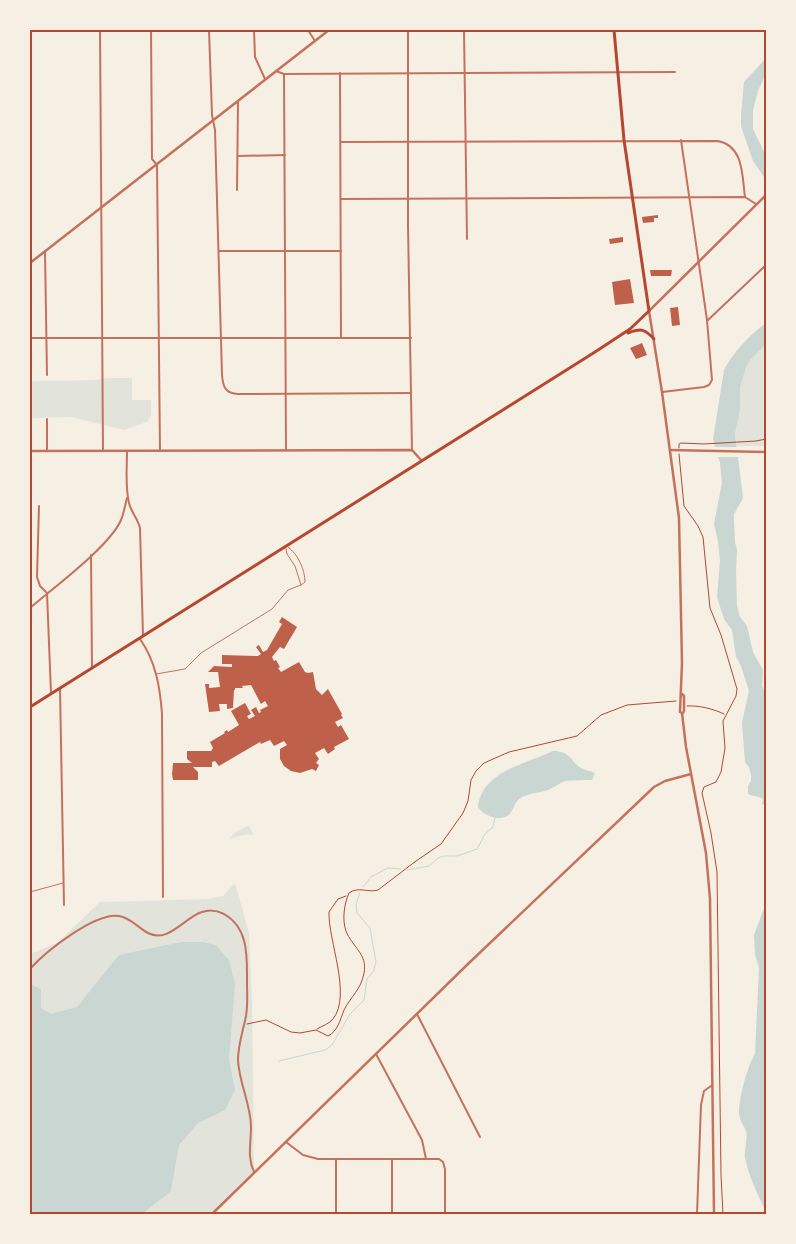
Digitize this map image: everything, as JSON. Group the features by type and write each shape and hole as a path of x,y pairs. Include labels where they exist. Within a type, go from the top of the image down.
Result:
{"main road":[{"path":"30,707 620,335 638,322 649,310 624,140 614,30"},
{"path":"620,335 641,329 646,330 654,339"}],"street":[{"path":"100,30 103,451"},
{"path":"151,30 152,159 157,165 160,451"},
{"path":"209,30 215,130 222,382 226,391 238,394 411,393"},
{"path":"254,30 255,57 265,80"},
{"path":"308,30 315,41"},
{"path":"30,263 329,30"},
{"path":"408,30 412,450 421,460"},
{"path":"464,30 467,239"},
{"path":"276,71 284,74 675,72"},
{"path":"340,73 341,338"},
{"path":"284,74 287,338 286,451"},
{"path":"237,190 238,102"},
{"path":"662,392 709,385 712,376 707,320 681,140"},
{"path":"341,142 713,140 727,143 735,149 739,156 745,197"},
{"path":"238,156 285,155"},
{"path":"682,713 684,712 684,696 682,694 680,542 675,480 649,310 766,195"},
{"path":"341,199 689,196 745,197 756,204"},
{"path":"219,251 341,251"},
{"path":"45,252 47,375"},
{"path":"707,320 766,265"},
{"path":"30,338 412,338"},
{"path":"47,419 47,451"},
{"path":"30,451 412,450"},
{"path":"670,450 766,452"},
{"path":"127,451 130,507 140,528 143,636"},
{"path":"30,608 111,535 122,520 128,495"},
{"path":"39,506 37,577 40,586 47,593 51,694"},
{"path":"91,555 92,668"},
{"path":"139,638 150,654 156,674 162,714 163,898"},
{"path":"60,689 64,905"},
{"path":"682,694 680,696 680,712 682,713 691,774 704,838 709,881 714,1084 714,1214"},
{"path":"212,1214 654,787 665,780 691,774"},
{"path":"30,969 40,957 51,949 91,923 105,917 123,917 148,933 161,935 171,932 202,912 218,912 228,917 237,925 246,945 247,1004 240,1038 238,1061 251,1126 249,1156 254,1172"},
{"path":"417,1014 480,1137"},
{"path":"376,1054 422,1140 426,1159"},
{"path":"697,1214 701,1105 704,1091 714,1084"},
{"path":"285,1142 297,1152 310,1158 439,1160 443,1162 445,1169 445,1214"},
{"path":"336,1159 336,1214"},
{"path":"392,1160 392,1214"}],"lane":[{"path":"286,545 287,554 295,566 301,586"},
{"path":"156,674 185,669 201,653 272,608 288,590 301,586 305,582 303,569 293,550 286,545"},
{"path":"30,892 64,882"}],"path":[{"path":"723,1214 716,872 712,833 702,795 704,787 714,784 721,772 725,748 722,724 736,696 736,685 721,635 710,608 703,538 698,526 684,506 679,450 680,443 752,442 766,439"},
{"path":"244,1024 264,1020 291,1032 300,1033 316,1030 332,1020 339,1002 339,985 329,912 338,898 348,895 355,890 378,890 416,860 437,848 463,813 468,801 473,776 477,769 487,761 509,752 577,736 601,715 627,705 680,701"},
{"path":"684,706 695,706 717,711 725,715"},
{"path":"316,1030 328,1036 332,1033 360,987 364,973 363,956 348,934 345,925 345,909 348,895"}],"shaded area":[{"path":"766,58 766,73 758,91 753,110 753,129 766,156 766,180 753,161 741,126 741,115 744,82"},
{"path":"766,323 766,344 746,367 740,388 740,410 735,434 743,498 734,514 734,521 737,550 737,605 740,617 747,626 753,652 763,670 762,686 766,694 766,806 762,804 763,799 760,797 748,794 751,775 749,767 745,762 742,722 749,691 736,657 732,630 724,619 717,597 720,561 714,524 722,483 720,463 713,440 724,370 742,344"},
{"path":"766,344 766,446 737,446 735,434 740,410 740,388 746,367"},
{"path":"132,378 132,400 151,400 151,415 147,422 124,430 71,417 30,418 30,381 97,380"},
{"path":"553,751 564,753 579,767 595,773 592,780 565,781 548,790 522,797 505,817 493,817 480,810 478,807 481,795 496,777 507,770"},
{"path":"247,826 250,827 253,835 247,834 230,839 233,834"},
{"path":"235,883 249,933 252,1004 254,1172 212,1214 30,1214 30,954 57,943 100,902 207,899 223,896"},
{"path":"766,903 766,1212 754,1186 745,1158 746,1134 739,1113 744,1083 755,1054 759,968 755,954 754,935"},
{"path":"181,942 203,942 216,945 229,960 235,984 229,1059 235,1090 225,1110 198,1123 179,1145 171,1191 142,1214 43,1214 31,1211 30,984 41,989 41,1008 51,1014 77,1007 119,955"}],"pier":[{"path":"712,447 740,447 740,457 715,457"}],"building":[{"path":"658,215 658,218 654,218 654,222 643,223 642,217"},
{"path":"623,237 623,242 610,244 609,239"},
{"path":"650,270 672,270 671,276 651,276"},
{"path":"630,279 634,303 615,305 612,282"},
{"path":"678,307 680,325 672,326 670,308"},
{"path":"642,343 647,355 636,359 630,348"},
{"path":"282,617 297,627 284,649 280,647 272,657 274,661 276,660 281,672 299,662 305,672 313,672 316,689 322,695 328,689 342,714 343,718 335,722 338,727 341,725 349,739 334,747 335,749 328,754 324,748 315,753 319,759 316,763 319,765 316,771 312,769 300,773 291,771 284,766 280,759 280,749 287,745 284,741 274,746 270,740 261,744 260,742 219,766 215,761 212,762 212,767 193,767 198,772 198,780 173,780 173,763 192,763 187,759 187,751 211,751 213,748 210,742 227,730 228,732 239,725 231,711 245,703 251,714 247,716 249,719 255,716 251,710 256,707 259,713 261,712 260,710 268,706 265,701 261,704 251,685 235,688 233,708 227,709 227,704 219,704 220,711 209,712 205,684 209,684 209,688 220,687 218,672 208,672 214,666 232,667 232,664 222,664 222,655 258,656 261,654 256,647 259,645 263,652 267,650 282,624 279,622"}],"waterway":[{"path":"407,870 429,866 438,858 444,856 457,856 477,849 485,834 493,827 495,817"},
{"path":"363,887 371,877 388,868 401,869"},
{"path":"279,1061 325,1050 332,1045 350,1014 364,1000 367,979 374,970 376,962 370,928 357,913 356,904 360,892"}]}
